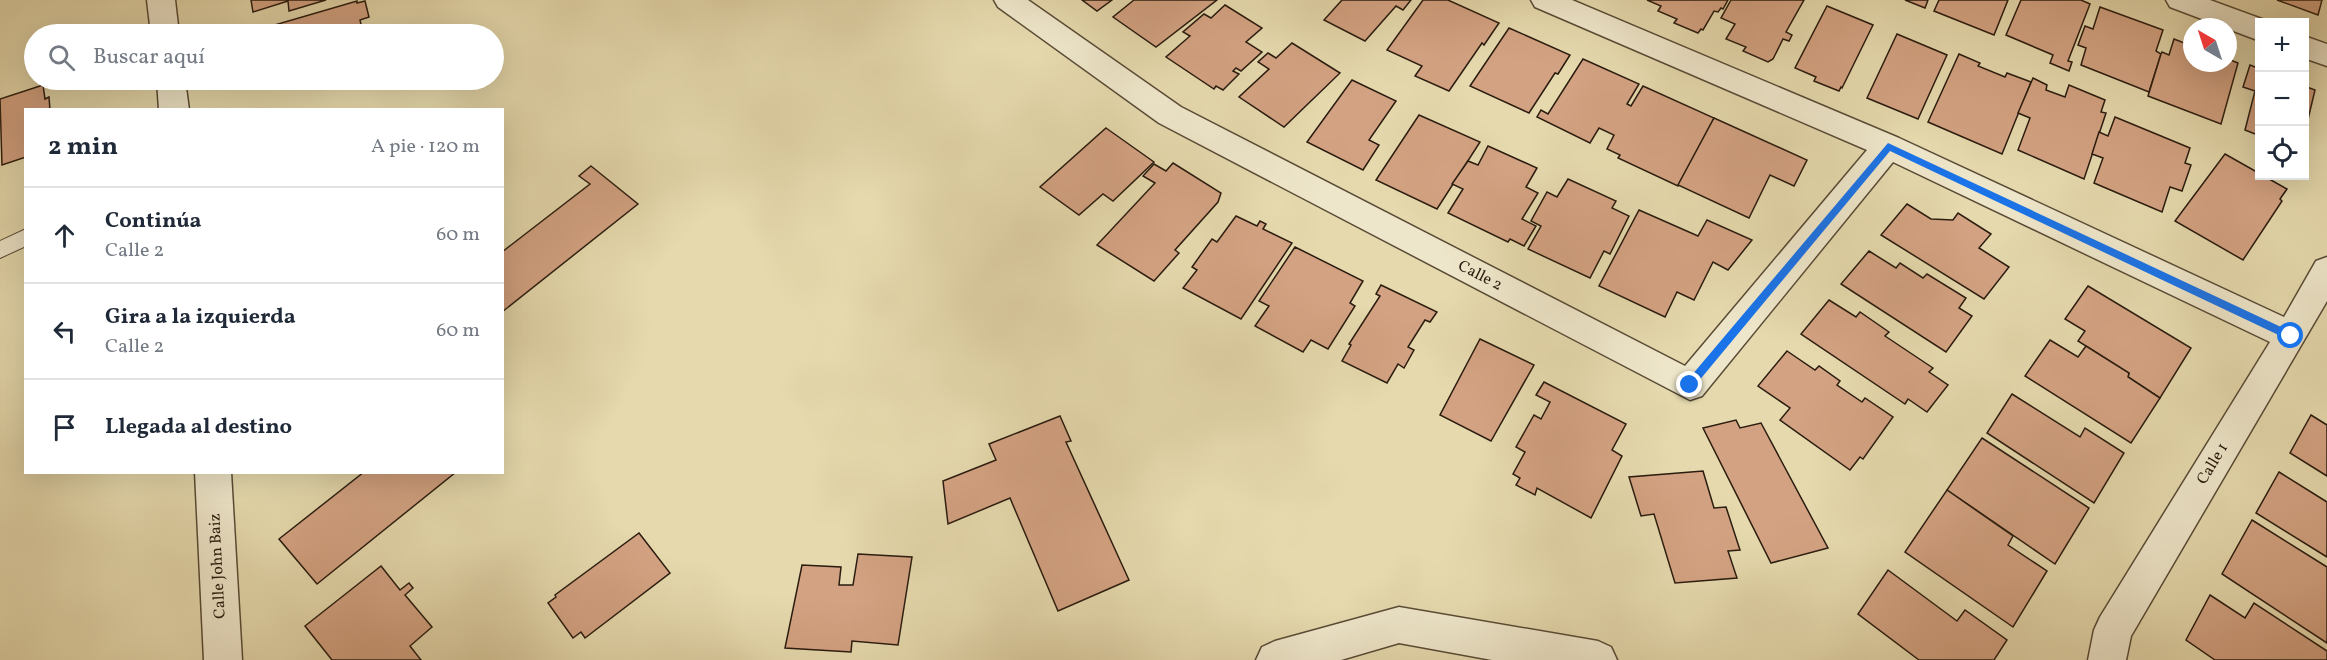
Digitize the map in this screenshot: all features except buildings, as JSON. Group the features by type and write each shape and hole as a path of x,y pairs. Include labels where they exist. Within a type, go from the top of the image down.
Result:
{"street":[{"path":"161,0 164,24"},
{"name":"Calle 2","path":"1008,0 1170,115 1690,385 1888,146"},
{"path":"1545,0 1888,146 2291,336"},
{"path":"2180,0 2255,28"},
{"path":"2309,49 2327,55"},
{"path":"172,90 174,108"},
{"name":"Calle 1","path":"2107,660 2113,630 2291,336 2327,271"},
{"name":"Calle John Baiz","path":"213,474 224,660"},
{"path":"1275,660 1399,626 1598,660"}],"lane":[{"path":"0,250 24,238"}],"route":[{"path":"1690,385 1888,146 2291,336"}]}
